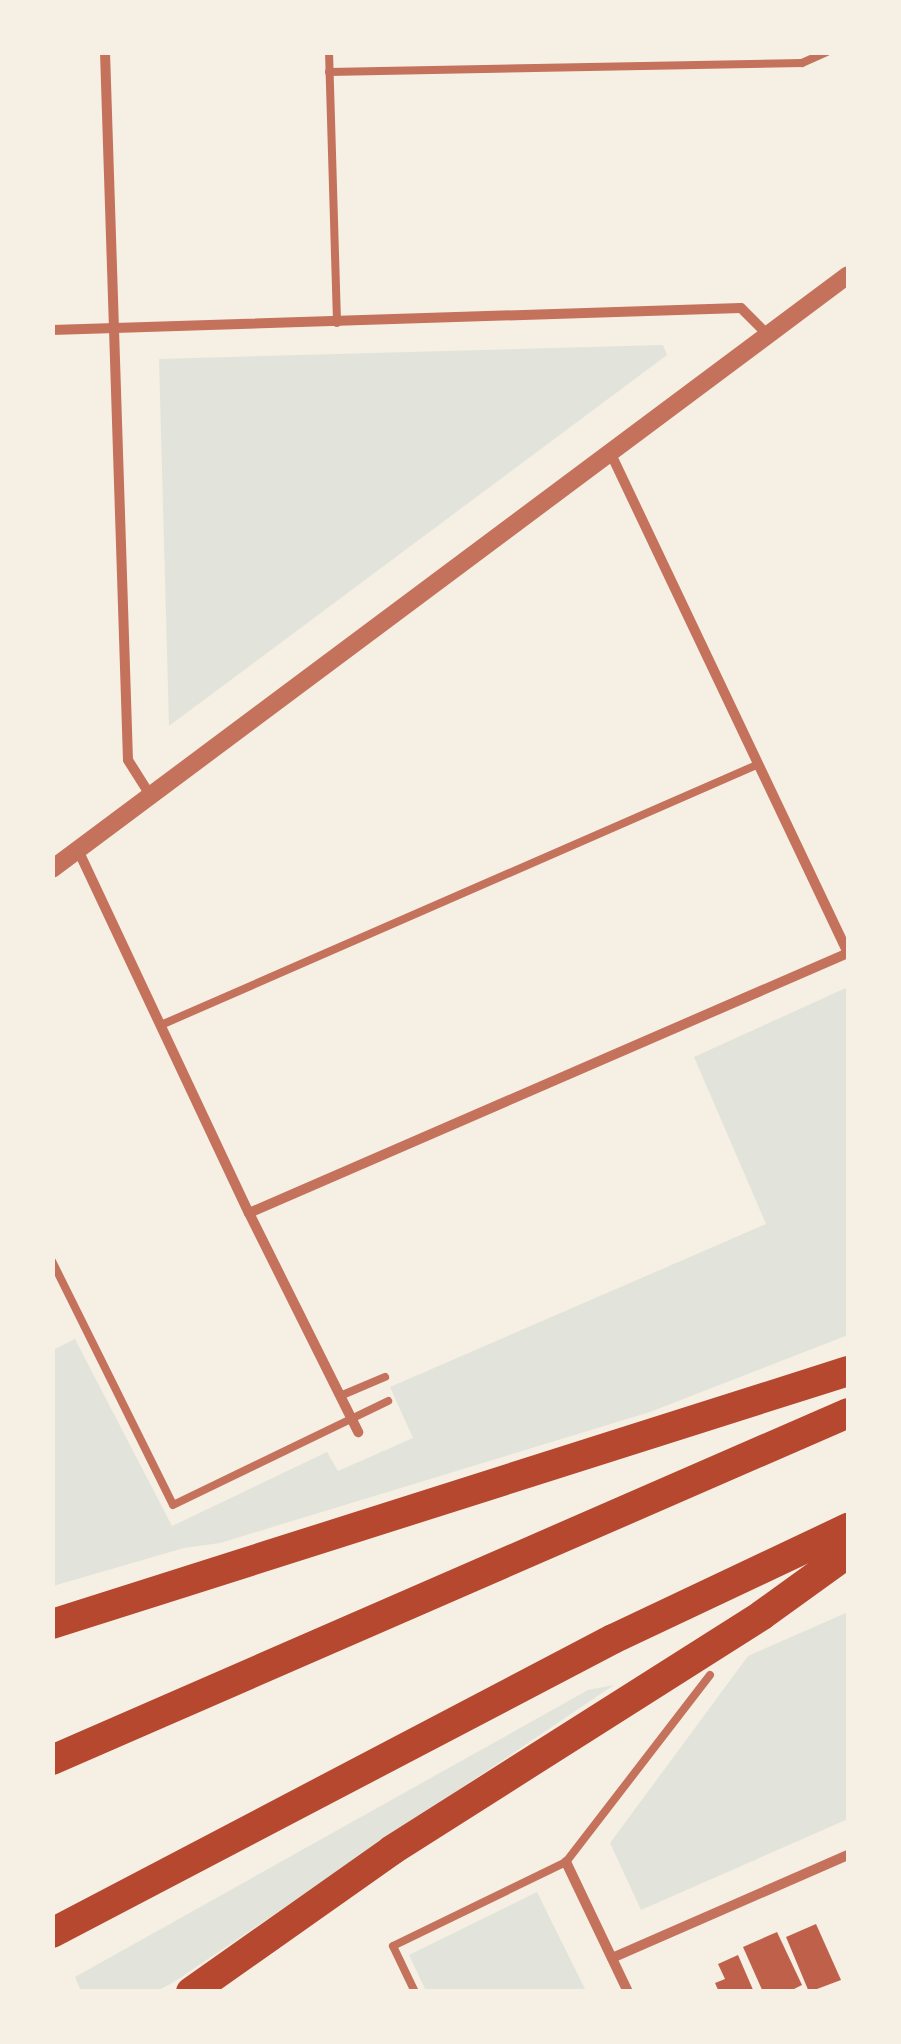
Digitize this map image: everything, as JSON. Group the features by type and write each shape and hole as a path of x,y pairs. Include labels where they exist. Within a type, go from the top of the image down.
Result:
{"highway":[{"path":"52,1624 848,1371"},
{"path":"52,1760 848,1414"},
{"path":"52,1933 613,1638 848,1528"},
{"path":"191,1992 392,1850 762,1615 848,1553"}],"street":[{"path":"106,52 128,760 150,796"},
{"path":"52,869 848,275"},
{"path":"52,330 337,324 740,308 766,333"},
{"path":"249,1213 848,952 610,452"},
{"path":"78,850 249,1213 358,1432"},
{"path":"612,1958 848,1855"},
{"path":"566,1862 628,1992"}],"lane":[{"path":"329,52 337,324"},
{"path":"329,72 802,63 827,52"},
{"path":"161,1025 759,764"},
{"path":"52,1261 174,1506 388,1400"},
{"path":"340,1396 385,1377"},
{"path":"415,1992 393,1946 566,1862 710,1674"}],"shaded area":[{"path":"663,345 667,355 169,726 159,359"},
{"path":"848,987 848,1335 650,1412 220,1543 184,1548 53,1586 53,1350 75,1339 172,1526 327,1452 338,1471 413,1438 390,1387 766,1224 694,1057"},
{"path":"848,1612 848,1819 641,1910 610,1843 748,1656"},
{"path":"614,1685 174,1982 157,1991 81,1991 75,1977 588,1690"},
{"path":"537,1892 586,1991 426,1991 409,1955"}],"building":[{"path":"816,1924 841,1980 809,1992 786,1937"},
{"path":"777,1932 802,1985 788,1992 763,1992 743,1947"},
{"path":"738,1955 754,1992 719,1992 715,1983 725,1979 718,1964"}]}
